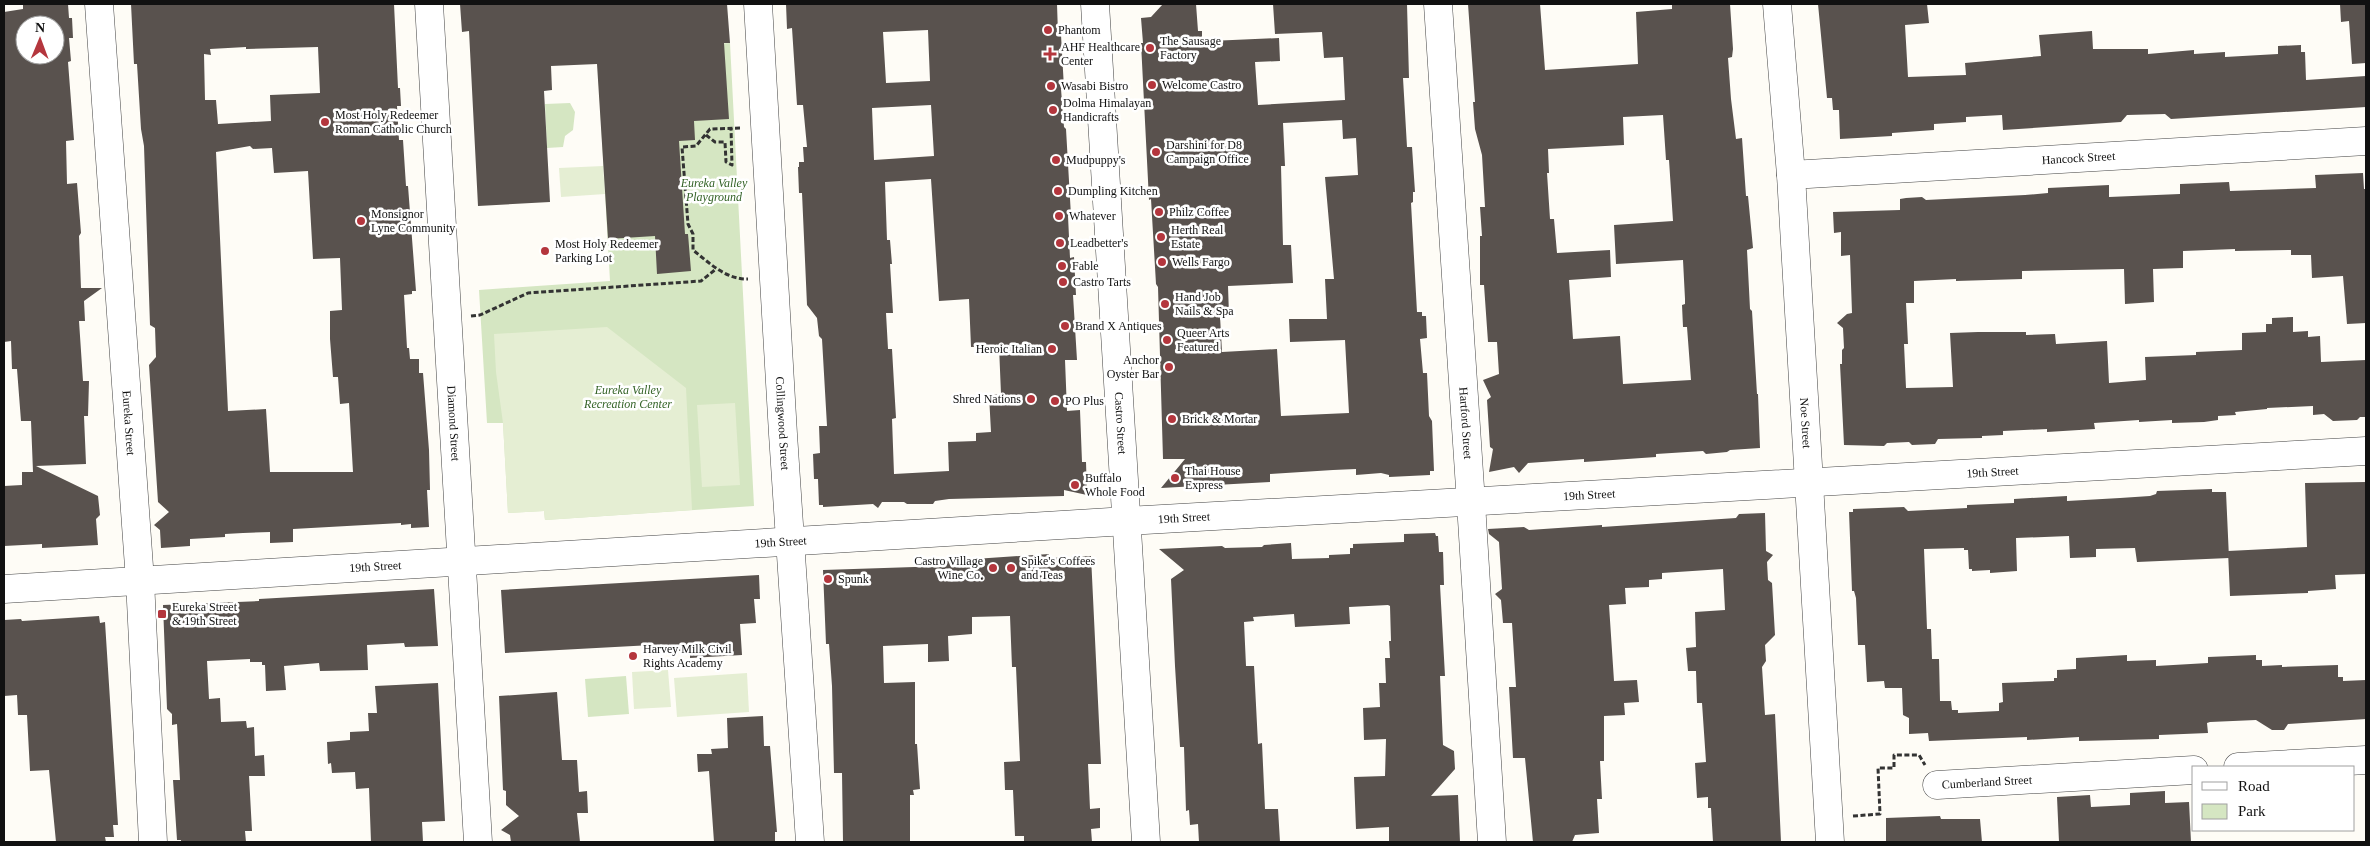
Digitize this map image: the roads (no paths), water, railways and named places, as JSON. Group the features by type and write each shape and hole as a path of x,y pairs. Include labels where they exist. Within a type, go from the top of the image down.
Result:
{"street":[{"name":"Eureka Street","path":"99,4 140,581 153,842"},
{"name":"Diamond Street","path":"429,4 478,842"},
{"name":"Collingwood Street","path":"758,4 810,842"},
{"name":"Castro Street","path":"1095,4 1146,842"},
{"name":"Hartford Street","path":"1438,4 1472,503 1492,842"},
{"name":"Noe Street","path":"1777,4 1791,176 1830,830"},
{"name":"Hancock Street","path":"1791,176 2366,141"},
{"name":"19th Street","path":"4,589 1126,521 1472,503 2366,451"},
{"path":"2256,766 2366,760"},
{"name":"Cumberland Street","path":"1937,785 2192,770"}],"place":[{"name":"Phantom","path":"1048,30"},
{"name":"The Sausage Factory","path":"1150,48"},
{"name":"AHF Healthcare Center","path":"1050,54"},
{"name":"Welcome Castro","path":"1152,85"},
{"name":"Wasabi Bistro","path":"1051,86"},
{"name":"Dolma Himalayan Handicrafts","path":"1053,110"},
{"name":"Most Holy Redeemer Roman Catholic Church","path":"325,122"},
{"name":"Darshini for D8 Campaign Office","path":"1156,152"},
{"name":"Mudpuppy's","path":"1056,160"},
{"name":"Dumpling Kitchen","path":"1058,191"},
{"name":"Philz Coffee","path":"1159,212"},
{"name":"Whatever","path":"1059,216"},
{"name":"Monsignor Lyne Community","path":"361,221"},
{"name":"Herth Real Estate","path":"1161,237"},
{"name":"Leadbetter's","path":"1060,243"},
{"name":"Most Holy Redeemer Parking Lot","path":"545,251"},
{"name":"Wells Fargo","path":"1162,262"},
{"name":"Fable","path":"1062,266"},
{"name":"Castro Tarts","path":"1063,282"},
{"name":"Hand Job Nails & Spa","path":"1165,304"},
{"name":"Brand X Antiques","path":"1065,326"},
{"name":"Queer Arts Featured","path":"1167,340"},
{"name":"Heroic Italian","path":"1052,349"},
{"name":"Anchor Oyster Bar","path":"1169,367"},
{"name":"Shred Nations","path":"1031,399"},
{"name":"PO Plus","path":"1055,401"},
{"name":"Brick & Mortar","path":"1172,419"},
{"name":"Thai House Express","path":"1175,478"},
{"name":"Buffalo Whole Food","path":"1075,485"},
{"name":"Castro Village Wine Co.","path":"993,568"},
{"name":"Spike's Coffees and Teas","path":"1011,568"},
{"name":"Spunk","path":"828,579"},
{"name":"Eureka Street & 19th Street","path":"162,614"},
{"name":"Harvey Milk Civil Rights Academy","path":"633,656"}],"park label":[{"name":"Eureka Valley Playground","path":"714,190"},
{"name":"Eureka Valley Recreation Center","path":"628,397"}]}
